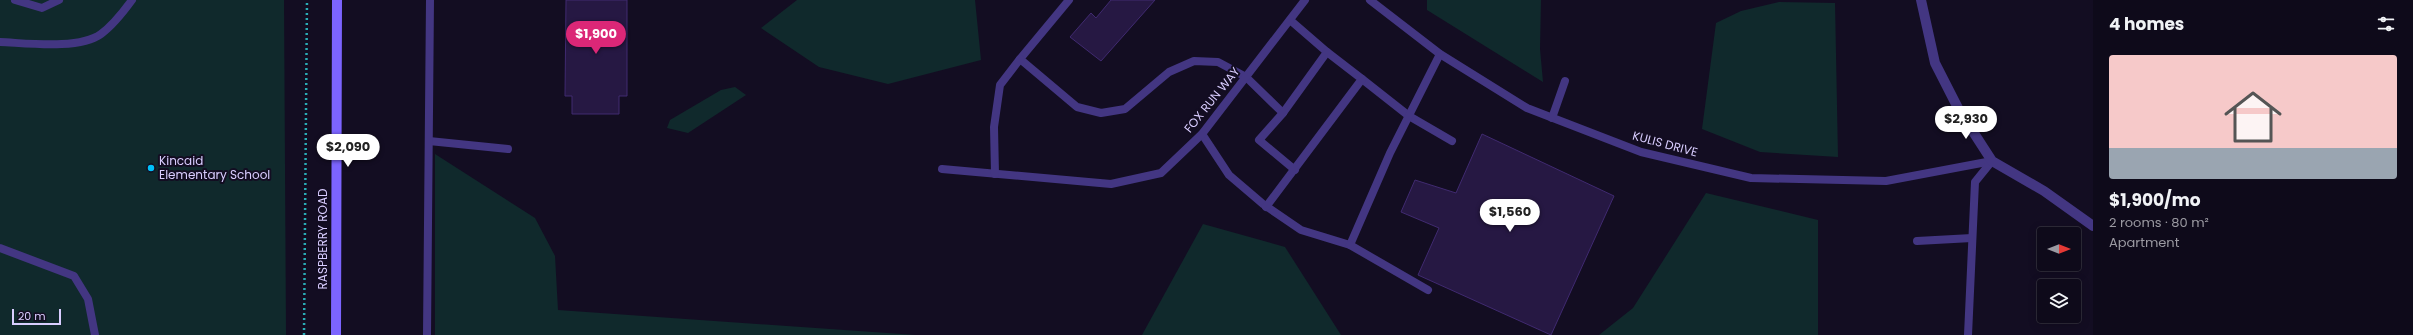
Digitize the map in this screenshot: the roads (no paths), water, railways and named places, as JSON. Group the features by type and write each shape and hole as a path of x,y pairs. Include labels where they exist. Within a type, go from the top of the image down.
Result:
{"main road":[{"name":"RASPBERRY ROAD","path":"336,335 337,0"}],"street":[{"path":"1921,0 1935,63 1959,110 1992,161 2044,191 2093,226"}],"lane":[{"path":"15,0 42,8 59,0"},
{"path":"0,42 66,43 83,41 101,35 132,0"},
{"path":"427,335 430,0"},
{"path":"995,174 994,127 1000,85 1069,0"},
{"name":"FOX RUN WAY","path":"942,169 1111,184 1161,173 1202,134 1305,0"},
{"name":"KULIS DRIVE","path":"1370,0 1440,54 1527,108 1641,152 1751,178 1886,181 1992,161"},
{"path":"1290,20 1327,52 1409,116 1452,141"},
{"path":"1295,170 1259,140 1283,112 1327,52"},
{"path":"1350,245 1409,116 1440,54"},
{"path":"1020,59 1077,107 1101,113 1125,109 1169,72 1194,61 1218,62 1246,77 1283,112"},
{"path":"1266,207 1362,79"},
{"path":"1552,118 1565,81"},
{"path":"1202,134 1229,175 1266,207 1301,230 1350,245 1428,290"},
{"path":"429,141 508,149"},
{"path":"1968,335 1975,182 1992,161"},
{"path":"1917,241 1972,238"},
{"path":"0,248 74,276 88,299 96,335"}],"place":[{"name":"Kincaid Elementary School","path":"151,168"}]}
